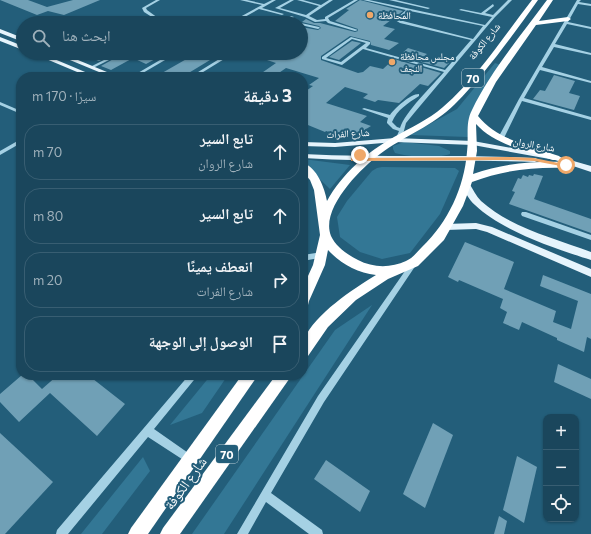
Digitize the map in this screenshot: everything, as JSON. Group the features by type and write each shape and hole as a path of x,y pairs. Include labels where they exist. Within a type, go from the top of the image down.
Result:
{"highway":[{"name":"شارع الكوفة","path":"398,136 436,117 454,102 535,0"},
{"name":"70","path":"308,344 323,323 352,296 384,276 414,263 433,246 458,206 466,183 473,144 471,125 473,115 492,82 550,0"},
{"path":"534,23 567,21"},
{"path":"473,115 478,124 485,130 502,138 556,158"},
{"name":"70","path":"308,291 314,280 322,255 325,216 339,190 357,169 398,136"},
{"path":"466,183 504,167 539,164 566,165"},
{"path":"308,170 313,175 320,189 324,230 332,246 342,256 354,264 370,269 385,271 401,269"},
{"name":"شارع الكوفة","path":"136,534 248,380"},
{"name":"شارع الكوفة","path":"169,534 281,380"}],"main road":[{"path":"0,31 16,37"},
{"path":"0,39 16,45"},
{"path":"52,60 81,72"},
{"path":"67,66 73,65 75,61 104,72"},
{"path":"84,72 92,67"},
{"name":"شارع الفرات","path":"308,144 350,144 398,136 473,144"},
{"path":"350,144 355,146 360,151 360,155 353,159"},
{"name":"شارع الروان","path":"473,144 556,158 591,170"},
{"name":"شارع الفرات","path":"308,156 368,159"},
{"path":"368,159 471,158"},
{"name":"شارع الروان","path":"471,158 534,160 591,170"},
{"path":"466,183 477,202 496,215 528,231 591,256"},
{"path":"446,227 476,226 489,229 591,273"}],"street":[{"path":"153,16 148,13 144,8 158,0"},
{"path":"242,0 265,5"},
{"path":"244,16 274,0"},
{"path":"292,0 278,8 306,16 331,0"},
{"path":"299,0 322,6"},
{"path":"326,20 326,18 356,0"},
{"path":"365,0 486,26"},
{"path":"391,0 428,8"},
{"path":"398,136 413,110 494,16 510,0"},
{"path":"502,138 521,99 578,1 591,5"},
{"path":"482,14 493,4"},
{"path":"259,8 288,16"},
{"path":"409,10 397,20 474,40"},
{"path":"461,10 494,16"},
{"path":"308,17 316,21 326,20 356,30"},
{"path":"567,21 591,28"},
{"path":"308,26 318,28"},
{"path":"351,38 369,43 362,48 342,64 324,58 351,38"},
{"path":"552,45 591,54"},
{"path":"362,48 447,72"},
{"path":"92,67 106,60"},
{"path":"142,72 163,60"},
{"path":"200,72 220,60"},
{"path":"539,68 591,82"},
{"path":"398,136 395,128 389,122 391,117 397,110 417,95"},
{"path":"521,99 591,119"},
{"path":"0,103 16,111"},
{"path":"364,109 391,117"},
{"path":"0,153 16,144"},
{"path":"524,214 591,238"},
{"path":"308,257 322,255"},
{"path":"242,534 321,399 414,263"},
{"path":"61,534 190,380"},
{"path":"147,430 191,460"},
{"path":"265,495 318,534"}],"shaded area":[{"path":"495,63 501,65 468,137 410,135 457,109"},
{"path":"404,142 439,146 450,151 450,154 438,157 422,157 407,156 395,153 393,146"},
{"path":"308,160 350,165 330,189 308,168"},
{"path":"382,167 455,168 459,171 440,214 410,253 382,259 360,252 340,237 337,217 347,201 372,171"},
{"path":"372,305 224,534 192,534 300,380 308,380 308,369 335,330"},
{"path":"207,380 225,380 202,413 170,425"},
{"path":"143,457 150,471 102,534 81,534"}],"building":[{"path":"0,0 28,0 47,7 73,0 100,0 64,15 48,11 37,15"},
{"path":"360,0 403,11 383,26 395,29 384,39 399,43 389,50 371,45 370,41 350,36 321,56 321,60 358,73 363,72 370,66 383,69 394,59 441,73 428,86 420,84 399,103 378,100 375,102 363,98 368,94 345,87 326,103 367,116 360,122 371,126 358,134 338,135 325,132 308,125 308,90 313,86 309,85 319,78 308,75 308,72 299,72 286,68 280,72 263,72 276,63 267,60 308,60 308,28 318,30 321,28 319,26 308,23 308,20 314,23 320,23 355,32 358,31 358,29 335,21 349,10 346,9"},
{"path":"352,41 361,43 339,60 329,57"},
{"path":"408,48 427,54 423,57 449,63 444,68 399,56"},
{"path":"112,60 129,60 111,70 101,66"},
{"path":"137,60 153,60 146,64"},
{"path":"185,60 210,60 190,72 164,72"},
{"path":"554,75 575,81 569,93 580,96 574,110 533,99 540,90 545,91"},
{"path":"534,174 543,176 534,199 591,219 591,233 509,204 515,192 512,191 518,178 521,179 523,175 528,177 529,175 533,176"},
{"path":"465,242 514,262 504,289 556,311 553,322 571,329 578,301 540,286 543,275 591,294 591,339 587,337 584,352 522,322 519,330 503,323 507,312 500,308 503,299 459,280 458,282 448,277"},
{"path":"558,364 591,379 591,399 554,382"},
{"path":"16,380 33,380 42,389 52,380 94,380 125,404 97,436 50,393 19,422 0,402 0,394"},
{"path":"433,423 453,435 425,508 403,494"},
{"path":"0,433 53,482 5,534 0,534"},
{"path":"517,456 537,467 524,523 503,510"},
{"path":"326,460 370,491 360,512 314,479"},
{"path":"499,516 507,521 504,534 494,534"}],"place":[{"name":"المحافظة","path":"370,15"},
{"name":"مجلس محافظة النجف","path":"392,62"}],"route":[{"path":"360,155 353,159 511,159 534,160 566,165"}]}
